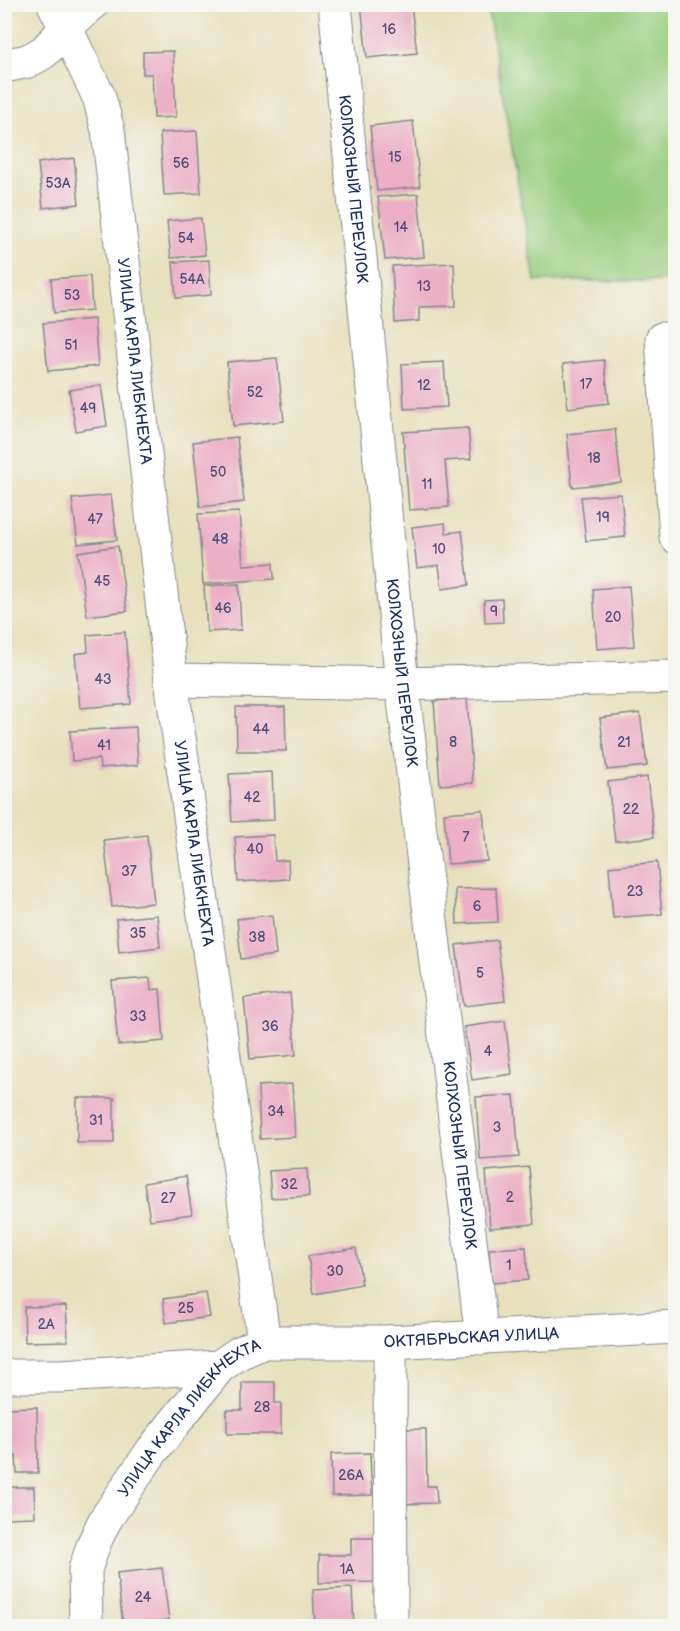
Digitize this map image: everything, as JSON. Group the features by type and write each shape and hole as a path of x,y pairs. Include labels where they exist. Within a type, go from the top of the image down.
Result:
{"street":[{"path":"4,66 28,61 44,52 60,17 77,16 92,4"},
{"name":"КОЛХОЗНЫЙ ПЕРЕУЛОК","path":"335,4 402,684 482,1338"},
{"name":"УЛИЦА КАРЛА ЛИБКНЕХТА","path":"60,17 99,96 108,130 171,680 264,1342 239,1353 219,1367 152,1451 105,1520 84,1570 86,1626"},
{"path":"662,339 675,537"},
{"path":"171,680 402,684 675,677"},
{"name":"ОКТЯБРЬСКАЯ УЛИЦА","path":"264,1342 390,1342 675,1327"},
{"path":"390,1342 391,1626"},
{"path":"4,1376 59,1376 219,1367"}],"green space":[{"path":"487,5 675,5 675,281 535,281"}],"building":[{"path":"361,4 411,4 417,53 367,58"},
{"path":"173,51 176,117 154,118 152,74 143,74 143,52"},
{"path":"413,121 420,187 377,191 370,126"},
{"path":"197,131 201,193 164,195 160,133"},
{"path":"74,158 79,204 43,208 38,163"},
{"path":"418,194 424,257 385,260 378,197"},
{"path":"201,218 205,255 171,258 167,221"},
{"path":"209,260 211,295 176,298 173,262"},
{"path":"454,263 456,306 419,307 419,321 395,323 392,266"},
{"path":"90,276 92,310 54,313 51,279"},
{"path":"94,319 98,366 48,371 43,323"},
{"path":"277,358 284,421 233,426 227,362"},
{"path":"604,360 609,403 568,408 563,364"},
{"path":"444,362 447,407 404,409 402,364"},
{"path":"101,385 107,426 76,431 69,390"},
{"path":"468,428 471,459 445,461 449,507 409,510 403,432"},
{"path":"615,429 621,482 572,487 567,434"},
{"path":"237,437 244,502 200,507 193,442"},
{"path":"621,494 625,537 586,541 581,497"},
{"path":"111,495 117,540 78,544 72,499"},
{"path":"239,512 243,565 273,563 274,579 203,584 198,514"},
{"path":"445,523 446,533 462,531 469,585 442,589 439,565 417,568 412,527"},
{"path":"118,546 127,611 87,616 78,552"},
{"path":"239,584 241,630 207,632 204,586"},
{"path":"629,586 634,646 597,649 593,589"},
{"path":"502,599 503,622 485,623 484,600"},
{"path":"125,632 131,704 80,708 75,654 88,652 87,635"},
{"path":"467,699 473,783 440,785 434,701"},
{"path":"236,707 285,707 286,751 237,751"},
{"path":"640,713 647,766 607,770 600,718"},
{"path":"136,727 138,765 100,768 99,759 72,761 70,731"},
{"path":"272,772 274,820 232,822 229,774"},
{"path":"647,777 654,837 615,841 608,782"},
{"path":"483,810 487,861 448,864 444,813"},
{"path":"147,835 154,903 112,907 104,840"},
{"path":"273,835 275,861 288,860 289,879 238,882 235,837"},
{"path":"657,862 662,914 613,918 609,867"},
{"path":"496,888 498,922 457,924 455,889"},
{"path":"157,915 160,947 119,952 116,919"},
{"path":"272,915 276,955 241,959 237,919"},
{"path":"497,940 505,1001 464,1006 456,945"},
{"path":"150,978 151,990 160,989 164,1041 118,1045 112,981"},
{"path":"290,993 296,1055 250,1059 244,998"},
{"path":"505,1021 512,1074 472,1080 464,1027"},
{"path":"292,1084 295,1137 260,1139 258,1086"},
{"path":"514,1095 519,1157 480,1160 476,1097"},
{"path":"77,1098 114,1098 114,1143 77,1143"},
{"path":"529,1167 534,1224 490,1228 486,1171"},
{"path":"307,1169 309,1196 271,1198 269,1171"},
{"path":"186,1176 192,1214 150,1220 144,1183"},
{"path":"526,1247 528,1280 492,1283 489,1249"},
{"path":"356,1248 362,1285 314,1294 308,1256"},
{"path":"206,1293 210,1317 166,1323 163,1299"},
{"path":"66,1306 68,1341 25,1342 24,1307"},
{"path":"242,1382 275,1382 275,1403 281,1403 281,1434 227,1434 227,1410 242,1410"},
{"path":"37,1407 38,1473 17,1473 16,1456 4,1456 4,1408"},
{"path":"399,1429 426,1429 427,1486 436,1486 437,1503 400,1504"},
{"path":"370,1453 372,1495 332,1496 331,1454"},
{"path":"4,1487 34,1487 35,1517 4,1518"},
{"path":"351,1538 374,1538 374,1582 319,1583 319,1555 351,1555"},
{"path":"162,1568 169,1620 123,1626 117,1573"},
{"path":"352,1588 354,1625 315,1626 313,1590"}]}
